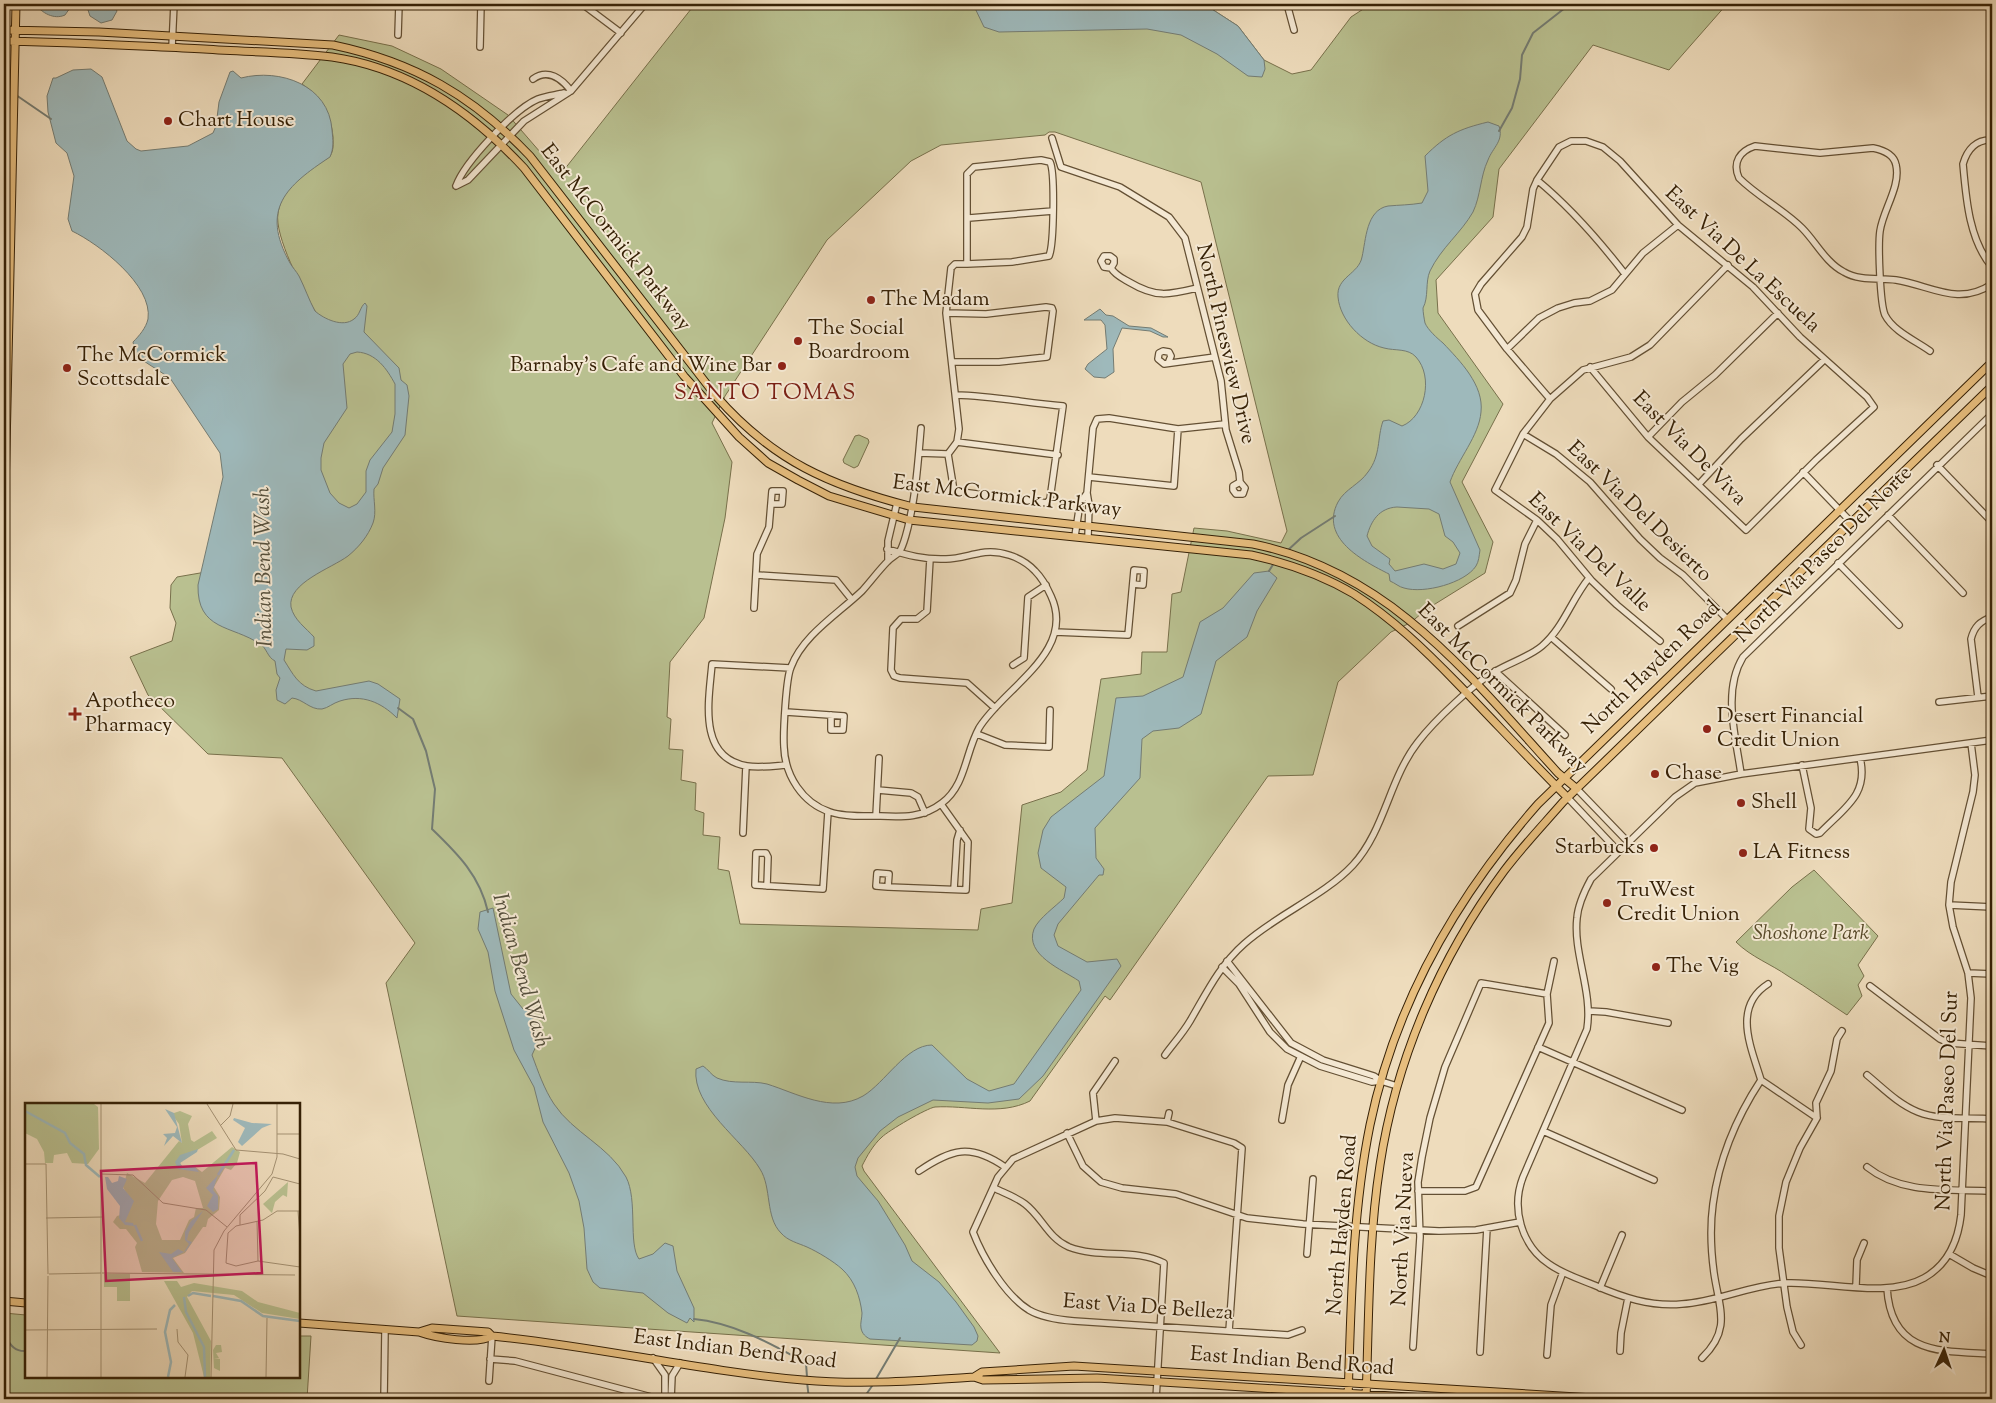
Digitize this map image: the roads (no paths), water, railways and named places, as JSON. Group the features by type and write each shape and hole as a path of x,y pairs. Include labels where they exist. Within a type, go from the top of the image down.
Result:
{"main road":[{"path":"4,537 16,4"},
{"name":"East McCormick Parkway","path":"4,30 172,36 333,45 382,58 441,83 467,99 502,128 534,161 716,396 746,428 776,452 834,484 897,504 1252,544 1307,558 1356,581 1399,610 1436,643 1564,778 1577,789"},
{"name":"East McCormick Parkway","path":"4,41 332,57 377,68 415,83 461,109 501,143 524,168 684,376 739,437 768,462 830,496 910,520 1251,555 1274,560 1318,576 1353,594 1391,620 1467,694 1568,798"},
{"path":"377,68 382,58"},
{"name":"North Hayden Road","path":"1348,1397 1356,1227 1364,1160 1381,1081 1412,996 1449,924 1487,866 1522,822 1556,786 1992,362"},
{"name":"North Hayden Road","path":"1366,1397 1373,1228 1380,1165 1397,1086 1432,993 1464,931 1504,870 1568,798 1992,386"},
{"path":"739,437 746,428"},
{"path":"4,1301 25,1303"},
{"name":"East Indian Bend Road","path":"300,1323 419,1332 433,1337 484,1341 492,1336 558,1343 726,1370 814,1381 886,1382 974,1377 983,1380 1097,1378 1348,1397 1442,1399"},
{"name":"East Indian Bend Road","path":"974,1377 982,1372 1043,1367 1157,1371 1610,1399"}],"street":[{"path":"172,48 174,4"},
{"path":"398,4 398,35"},
{"path":"480,47 481,4"},
{"path":"567,4 585,6 621,33"},
{"path":"571,91 538,100 522,109 493,136 461,173 456,186 468,180 501,143 524,121 571,91 644,4"},
{"path":"1286,4 1294,30"},
{"path":"533,79 540,74 551,75 562,80 571,91"},
{"name":"North Pinesview Drive","path":"1052,138 1061,167 1120,187 1169,217 1185,238 1222,381 1225,424 1240,472 1240,482"},
{"path":"1992,140 1979,142 1972,147 1966,154 1963,164 1973,229 1979,246 1992,267"},
{"name":"East Via De La Escuela","path":"1537,180 1559,147 1571,141 1586,141 1603,147 1620,161 1678,225 1728,265 1824,360 1866,397 1874,407 1803,472"},
{"path":"1930,351 1897,328 1885,315 1881,279 1880,232 1897,174 1896,163 1891,155 1874,148 1820,153 1755,146 1739,155 1736,168 1739,178 1802,228 1833,265 1851,276 1881,279 1898,280 1950,294 1974,293 1992,284"},
{"path":"956,395 999,397 1030,403 1063,406 1058,455 1047,503 954,490 948,454 958,442 960,429 946,313 951,268 959,263 968,264 1019,261 1049,256 1053,211 1053,171 1050,162 1046,160 974,167 968,171 968,264"},
{"path":"1550,399 1507,349 1478,310 1475,294 1481,284 1522,237 1537,180 1566,204 1590,229 1625,274"},
{"path":"969,218 1053,211"},
{"path":"1507,349 1539,318 1558,308 1602,297 1612,290 1643,253 1678,225"},
{"path":"1523,434 1550,399 1575,375 1590,367 1631,357 1650,345 1728,265"},
{"path":"1111,268 1118,276 1155,294 1171,294 1197,288"},
{"path":"946,313 986,314 1052,308 1053,314 1048,356 999,362 952,362"},
{"path":"1648,437 1682,402 1715,375 1778,313"},
{"path":"1169,361 1175,363 1215,357"},
{"path":"1700,483 1741,439 1824,360"},
{"name":"East Via De Viva","path":"1590,367 1648,437 1700,483 1746,530 1803,472"},
{"path":"1088,537 1090,505 1087,492 1093,428 1097,419 1109,418 1178,429 1225,424"},
{"name":"North Via Paseo Del Norte","path":"1741,774 1732,689 1739,663 1747,652 1937,465 1991,418"},
{"path":"887,550 899,553 930,559 950,560 984,552 1015,556 1035,570 1046,585 1056,613 1055,632 1046,656 995,708 977,734 959,783 941,804 925,813 909,817 847,815 828,812 798,790 786,766 784,746 790,668 804,643 852,600 875,578 888,561 899,553 913,507 921,428"},
{"path":"1089,477 1174,486 1178,429"},
{"name":"East Via Del Valle","path":"1523,434 1495,490 1537,520 1557,538 1589,578 1617,605 1660,641"},
{"name":"East Via Del Desierto","path":"1523,434 1556,454 1590,482 1640,539 1660,558 1683,575 1728,619"},
{"path":"958,442 1058,455"},
{"path":"919,453 948,454"},
{"path":"1937,465 1992,522"},
{"path":"1803,472 1852,523"},
{"path":"1074,536 1080,503 1087,492"},
{"path":"754,608 757,554 769,527 771,504"},
{"path":"888,561 887,550 897,504"},
{"path":"1888,515 1964,593"},
{"path":"1458,626 1510,593 1516,580 1526,544 1537,520"},
{"path":"930,559 927,611 917,619 901,619 892,628 891,670 894,676 900,678 967,682 995,708"},
{"path":"1838,563 1899,625"},
{"path":"756,575 836,580 852,600"},
{"path":"1165,1054 1189,1022 1227,961 1268,925 1338,878 1354,864 1374,834 1396,776 1417,743 1477,686 1495,672 1530,654 1551,637 1564,622 1576,593 1589,578"},
{"path":"1055,632 1128,636 1133,584"},
{"path":"1013,665 1024,658 1028,597 1046,585"},
{"path":"1978,697 1971,639 1973,631 1979,624 1992,617"},
{"path":"1551,637 1611,689"},
{"path":"786,766 746,766 725,757 713,740 708,722 712,664 790,668"},
{"path":"1495,672 1565,735"},
{"path":"1939,702 1992,696"},
{"path":"977,734 1005,745 1049,747 1050,710"},
{"path":"786,712 831,715"},
{"path":"1992,740 1710,778 1684,789 1618,851 1591,879 1576,917 1589,1011 1586,1034 1521,1184 1518,1197 1520,1222 1528,1242 1547,1263 1600,1288 1628,1298 1654,1304 1676,1304 1784,1283 1887,1288 1904,1286 1934,1272 1949,1254 1973,1268 1992,1276"},
{"name":"North Via Paseo Del Sur","path":"1949,1254 1958,1235 1971,998 1968,974 1953,927 1949,905 1951,882 1973,792 1975,775 1971,743"},
{"path":"876,816 879,758"},
{"path":"1802,765 1811,808 1809,829 1816,834 1820,833 1860,789 1863,775 1860,758"},
{"path":"743,833 746,766"},
{"name":"East McCormick Parkway","path":"1577,789 1628,842"},
{"path":"878,790 912,793 918,797 925,813"},
{"name":"East McCormick Parkway","path":"1568,798 1618,851"},
{"path":"888,887 966,890 968,842 941,804"},
{"path":"767,886 768,858 766,853 756,853 755,885 767,886 823,889 828,812"},
{"path":"954,889 960,830"},
{"path":"1949,905 1992,907"},
{"path":"1227,961 1244,981 1277,1028 1302,1055"},
{"path":"1418,1190 1464,1191 1476,1187 1549,1023 1547,994 1554,962"},
{"path":"1222,967 1239,984 1270,1032 1302,1055 1320,1066 1372,1082 1381,1081 1397,1086"},
{"path":"1968,974 1992,974"},
{"name":"North Via Nueva","path":"1413,1347 1420,1230 1418,1190 1425,1142 1436,1096 1456,1040 1481,983 1547,994"},
{"path":"1768,984 1759,990 1746,1014 1748,1033 1761,1080 1817,1118"},
{"path":"1870,986 1940,1040 1949,1043 1992,1046"},
{"path":"1589,1011 1606,1012 1668,1023"},
{"path":"1801,1345 1789,1320 1778,1229 1783,1196 1791,1166 1817,1118 1816,1103 1831,1071 1837,1039 1842,1031"},
{"path":"1538,1047 1682,1110"},
{"path":"1282,1120 1288,1085 1302,1055"},
{"path":"1096,1121 1094,1093 1115,1061"},
{"path":"1867,1075 1898,1101 1919,1112 1992,1118"},
{"path":"1702,1358 1717,1340 1722,1318 1712,1250 1713,1205 1717,1185 1731,1134 1761,1080"},
{"path":"1167,1122 1169,1113"},
{"path":"919,1171 941,1156 954,1152 978,1153 988,1156 1005,1167 1021,1154 1067,1133 1096,1121 1115,1118 1167,1122 1234,1143 1242,1148 1229,1330"},
{"path":"1543,1132 1654,1180"},
{"path":"1067,1133 1083,1166 1101,1182 1122,1188 1176,1194 1238,1215 1266,1221 1458,1231 1520,1222"},
{"name":"East Via De Belleza","path":"1005,1167 970,1232 981,1255 1004,1286 1029,1310 1062,1320 1288,1335 1302,1330"},
{"path":"1867,1167 1894,1184 1992,1191"},
{"path":"1307,1254 1313,1179"},
{"path":"994,1188 1026,1204 1046,1230 1067,1246 1093,1254 1152,1257 1164,1263 1156,1399"},
{"path":"1480,1352 1487,1228"},
{"path":"1600,1288 1622,1235"},
{"path":"1856,1286 1857,1260 1864,1243"},
{"path":"1547,1355 1551,1305 1564,1272"},
{"path":"1887,1288 1888,1303 1895,1321 1901,1330 1919,1344 1942,1351 1992,1354"},
{"path":"1620,1351 1621,1333 1628,1298"},
{"path":"384,1399 385,1330"},
{"path":"489,1381 492,1336"},
{"path":"652,1358 665,1375 665,1399"},
{"path":"490,1359 515,1361 659,1399"},
{"path":"671,1399 672,1376 680,1363"}],"water":[{"path":"35,4 68,4 70,8 65,15 57,17 45,13"},
{"path":"86,4 114,4 117,11 112,20 101,23 90,16"},
{"path":"973,4 1204,4 1238,26 1264,60 1265,69 1262,77 1248,76 1217,54 1181,35 1147,29 999,32 984,27"},
{"path":"91,69 102,77 127,141 141,151 188,146 213,133 216,126 219,102 230,72 233,71 241,78 271,76 286,78 300,83 322,101 329,114 333,137 330,157 301,178 282,201 278,213 277,228 281,244 299,276 315,311 319,314 339,323 350,322 356,317 365,303 367,306 364,332 399,368 401,380 407,385 409,396 405,435 383,468 378,484 374,489 375,515 371,528 363,541 348,556 303,583 296,591 292,598 291,607 297,620 314,637 314,646 307,650 286,649 284,660 300,683 316,691 369,681 378,684 400,699 397,718 378,704 363,699 348,699 322,709 314,708 292,698 285,704 277,700 276,690 280,678 277,674 275,661 260,644 218,625 203,611 199,600 198,585 223,477 220,453 170,378 136,356 133,342 144,329 148,319 147,306 142,293 122,267 96,245 72,231 68,219 74,176 67,153 56,143 48,112 47,96 53,78 73,70","holes":["364,353 380,363 395,384 395,414 392,432 370,460 366,471 366,492 357,504 349,508 339,503 330,493 321,470 321,458 324,443 347,408 343,364 350,354"]},
{"path":"1488,122 1499,126 1499,140 1485,166 1478,199 1473,212 1430,271 1423,308 1426,326 1470,374 1479,392 1481,412 1479,421 1450,482 1480,550 1476,566 1463,577 1443,586 1412,589 1402,587 1390,581 1389,574 1356,555 1347,547 1334,527 1334,515 1341,497 1365,476 1372,466 1377,453 1383,421 1389,420 1402,426 1416,414 1424,396 1425,375 1422,365 1413,354 1376,345 1360,336 1343,314 1338,290 1344,280 1360,263 1368,227 1375,213 1388,206 1422,203 1428,191 1425,156 1447,138 1461,130","holes":["1391,508 1429,509 1439,514 1445,536 1453,542 1460,553 1456,564 1443,569 1424,564 1395,571 1389,564 1390,559 1372,546 1367,536 1371,525 1377,516"]},
{"path":"1100,309 1106,315 1113,316 1129,326 1151,328 1168,337 1163,337 1150,331 1122,328 1113,349 1114,372 1105,378 1094,377 1085,369 1088,364 1107,349 1105,325 1101,320 1084,320"},
{"path":"1269,571 1277,578 1257,611 1247,637 1216,661 1201,714 1179,728 1153,731 1142,739 1140,778 1095,828 1096,858 1104,869 1103,875 1099,875 1058,924 1054,935 1058,946 1087,962 1117,959 1121,966 1043,1076 1019,1099 988,1103 933,1100 898,1117 880,1131 858,1158 855,1167 857,1176 878,1201 905,1245 912,1261 939,1282 956,1302 974,1327 978,1336 977,1341 972,1345 870,1339 864,1335 862,1330 860,1301 854,1284 847,1274 821,1254 787,1238 776,1226 770,1211 766,1185 760,1169 710,1110 702,1097 697,1083 696,1069 703,1066 715,1077 723,1080 767,1084 814,1100 839,1103 863,1096 913,1051 932,1045 967,1079 989,1091 1014,1084 1081,990 1079,981 1055,967 1040,954 1032,938 1034,929 1040,921 1064,898 1066,887 1041,868 1038,853 1043,830 1051,817 1104,776 1116,698 1143,696 1183,677 1200,622 1223,608 1254,573"},
{"path":"493,908 511,994 523,1009 532,1011 534,1015 531,1028 538,1042 532,1055 541,1080 554,1104 562,1114 601,1148 619,1166 626,1177 632,1197 634,1243 639,1259 653,1254 665,1243 673,1246 677,1271 694,1308 694,1322 690,1318 687,1323 668,1313 643,1293 600,1288 593,1282 587,1269 584,1228 579,1201 569,1173 543,1122 534,1087 514,1050 495,991 488,952 478,929 480,912"}],"waterway":[{"path":"1499,131 1512,108 1520,79 1522,55 1533,33 1570,4"},
{"name":"Indian Bend Wash","path":"4,86 12,92"},
{"name":"Indian Bend Wash","path":"16,95 51,119"},
{"path":"1287,551 1301,538 1335,516"},
{"path":"1269,571 1274,563"},
{"name":"Indian Bend Wash","path":"398,708 413,719 426,751 435,789 432,829 467,866 480,887 488,912"},
{"name":"Indian Bend Wash","path":"694,1319 724,1325 752,1335 806,1363 807,1377"},
{"path":"4,1335 15,1349 25,1351"},
{"path":"876,1379 900,1338"},
{"name":"Indian Bend Wash","path":"807,1382 809,1399"},
{"path":"863,1399 872,1386"}],"place":[{"name":"Chart House","path":"168,121"},
{"name":"The Madam","path":"871,300"},
{"name":"The Social Boardroom","path":"798,341"},
{"name":"Barnaby's Cafe and Wine Bar","path":"782,366"},
{"name":"The McCormick Scottsdale","path":"67,368"},
{"name":"Apotheco Pharmacy","path":"75,714"},
{"name":"Desert Financial Credit Union","path":"1707,729"},
{"name":"Chase","path":"1655,774"},
{"name":"Shell","path":"1741,803"},
{"name":"Starbucks","path":"1654,848"},
{"name":"LA Fitness","path":"1743,853"},
{"name":"TruWest Credit Union","path":"1607,903"},
{"name":"The Vig","path":"1656,967"}],"district":[{"name":"SANTO TOMAS","path":"765,394"}],"park label":[{"name":"Shoshone Park","path":"1811,934"}]}
